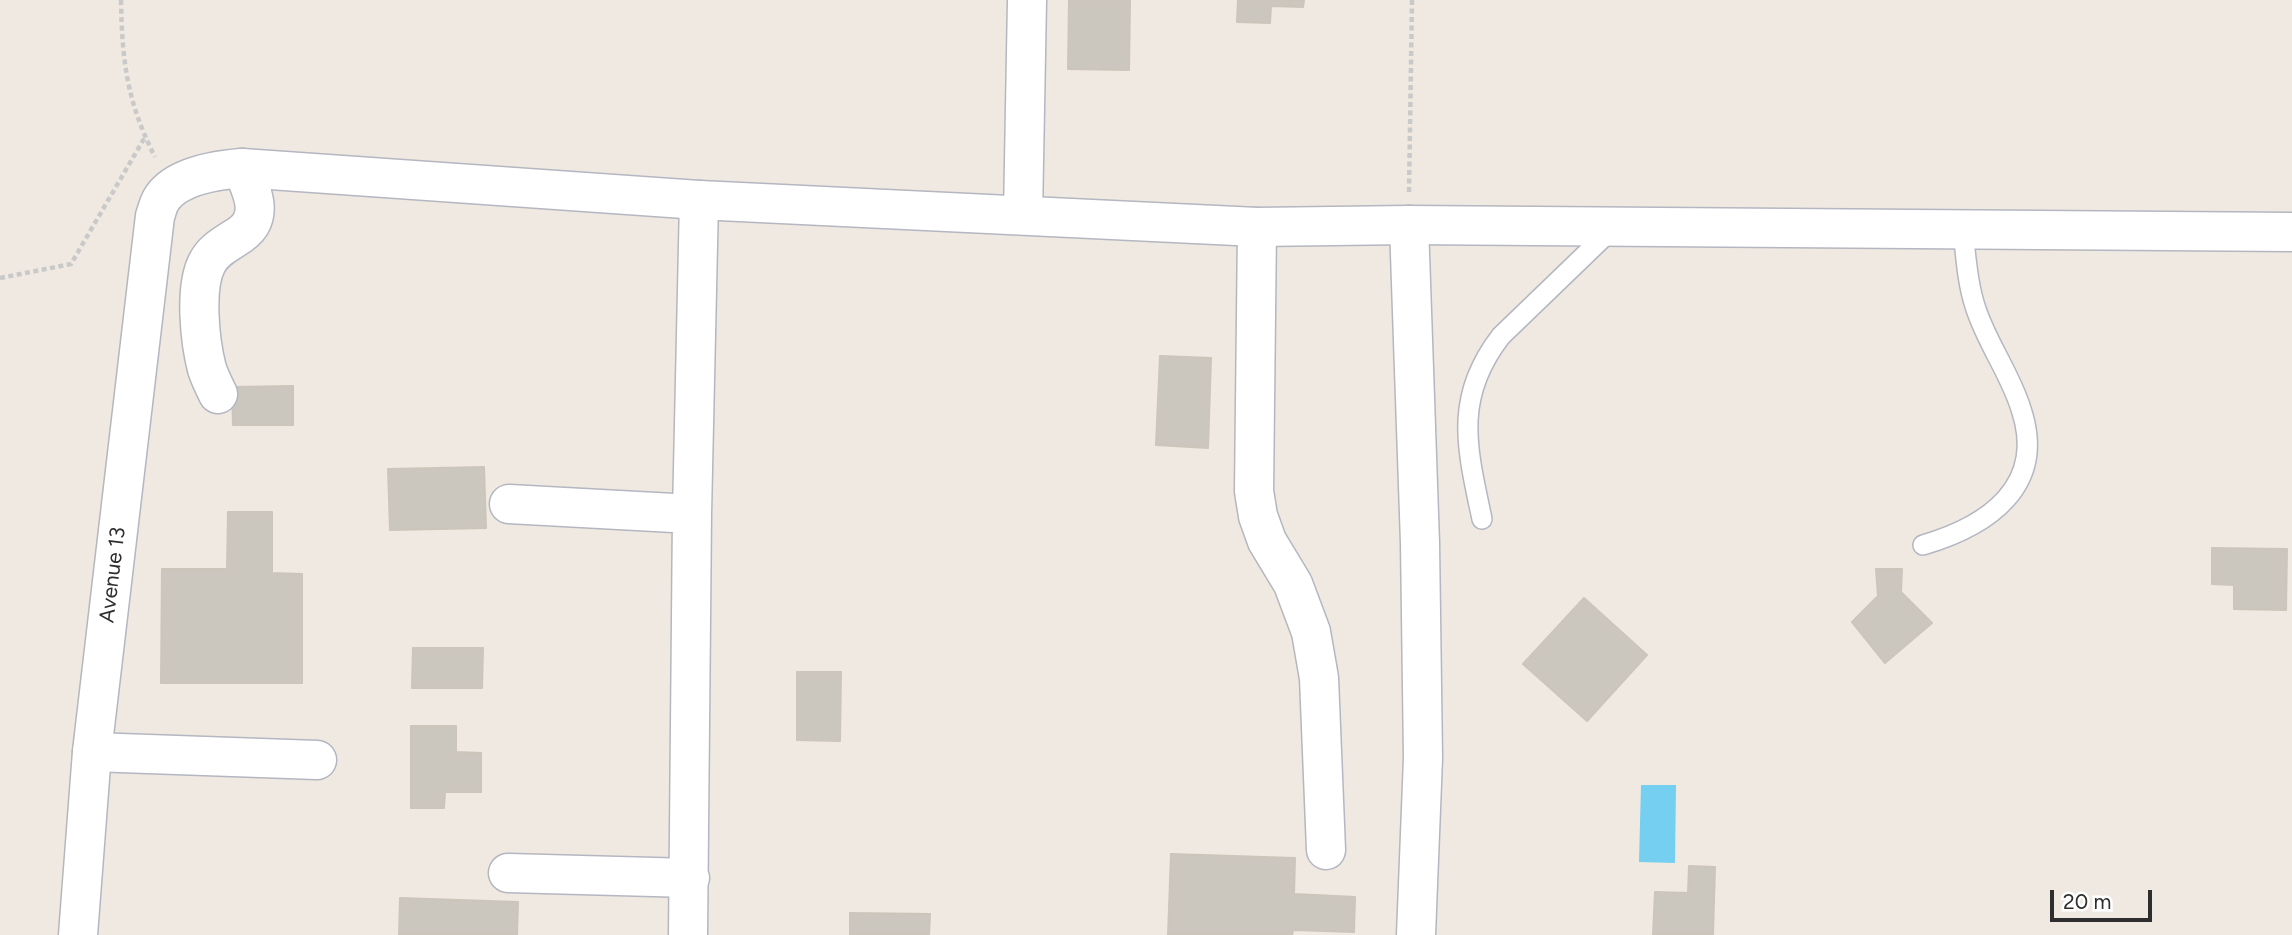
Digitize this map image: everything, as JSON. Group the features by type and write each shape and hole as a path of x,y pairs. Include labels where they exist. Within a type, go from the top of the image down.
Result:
{"street":[{"path":"1023,215 1027,0"},
{"path":"163,203 195,176 216,170 242,168 699,200 1257,227 1409,225 1963,232 2292,232"},
{"path":"218,394 208,373 204,353 201,324 202,279 214,254 244,233 254,217 256,205 242,168"},
{"path":"688,935 692,514 699,200"},
{"name":"Avenue 13","path":"78,935 92,752 163,203"},
{"path":"1409,225 1420,543 1423,758 1416,935"},
{"path":"1257,227 1254,491 1258,516 1267,541 1293,584 1311,632 1319,678 1326,850"},
{"path":"509,504 692,514"},
{"path":"92,752 317,760"},
{"path":"508,873 690,878"}],"lane":[{"path":"1482,519 1466,429 1477,375 1491,348 1501,336 1614,228"},
{"path":"1923,545 1950,537 1988,516 2004,503 2017,487 2025,467 2027,451 2021,407 1988,341 1974,304 1963,232"}],"path":[{"path":"121,0 125,76 163,203"},
{"path":"1409,225 1412,0"},
{"path":"0,278 71,264 145,137"}],"water":[{"path":"1641,785 1676,785 1675,863 1639,862"}],"building":[{"path":"1069,0 1130,0 1129,70 1068,69"},
{"path":"1238,0 1304,0 1303,7 1271,6 1270,23 1237,22"},
{"path":"1160,356 1211,358 1208,448 1156,445"},
{"path":"293,386 293,425 233,425 232,387"},
{"path":"484,467 486,528 390,530 388,469"},
{"path":"228,512 272,512 272,573 302,574 302,683 161,683 162,569 227,569"},
{"path":"2212,548 2287,549 2286,610 2234,609 2234,585 2212,584"},
{"path":"1876,569 1902,569 1901,592 1932,623 1885,663 1852,622 1878,596"},
{"path":"1584,598 1647,655 1587,721 1523,664"},
{"path":"413,648 483,648 482,688 412,688"},
{"path":"797,672 841,672 840,741 797,740"},
{"path":"411,726 456,726 456,752 481,753 481,792 445,792 444,808 411,808"},
{"path":"1171,854 1295,858 1294,894 1355,897 1354,932 1293,930 1292,935 1168,935"},
{"path":"1689,866 1715,867 1713,935 1653,935 1655,892 1688,893"},
{"path":"400,898 518,902 517,935 399,935"},
{"path":"850,913 930,914 929,935 850,935"}]}
